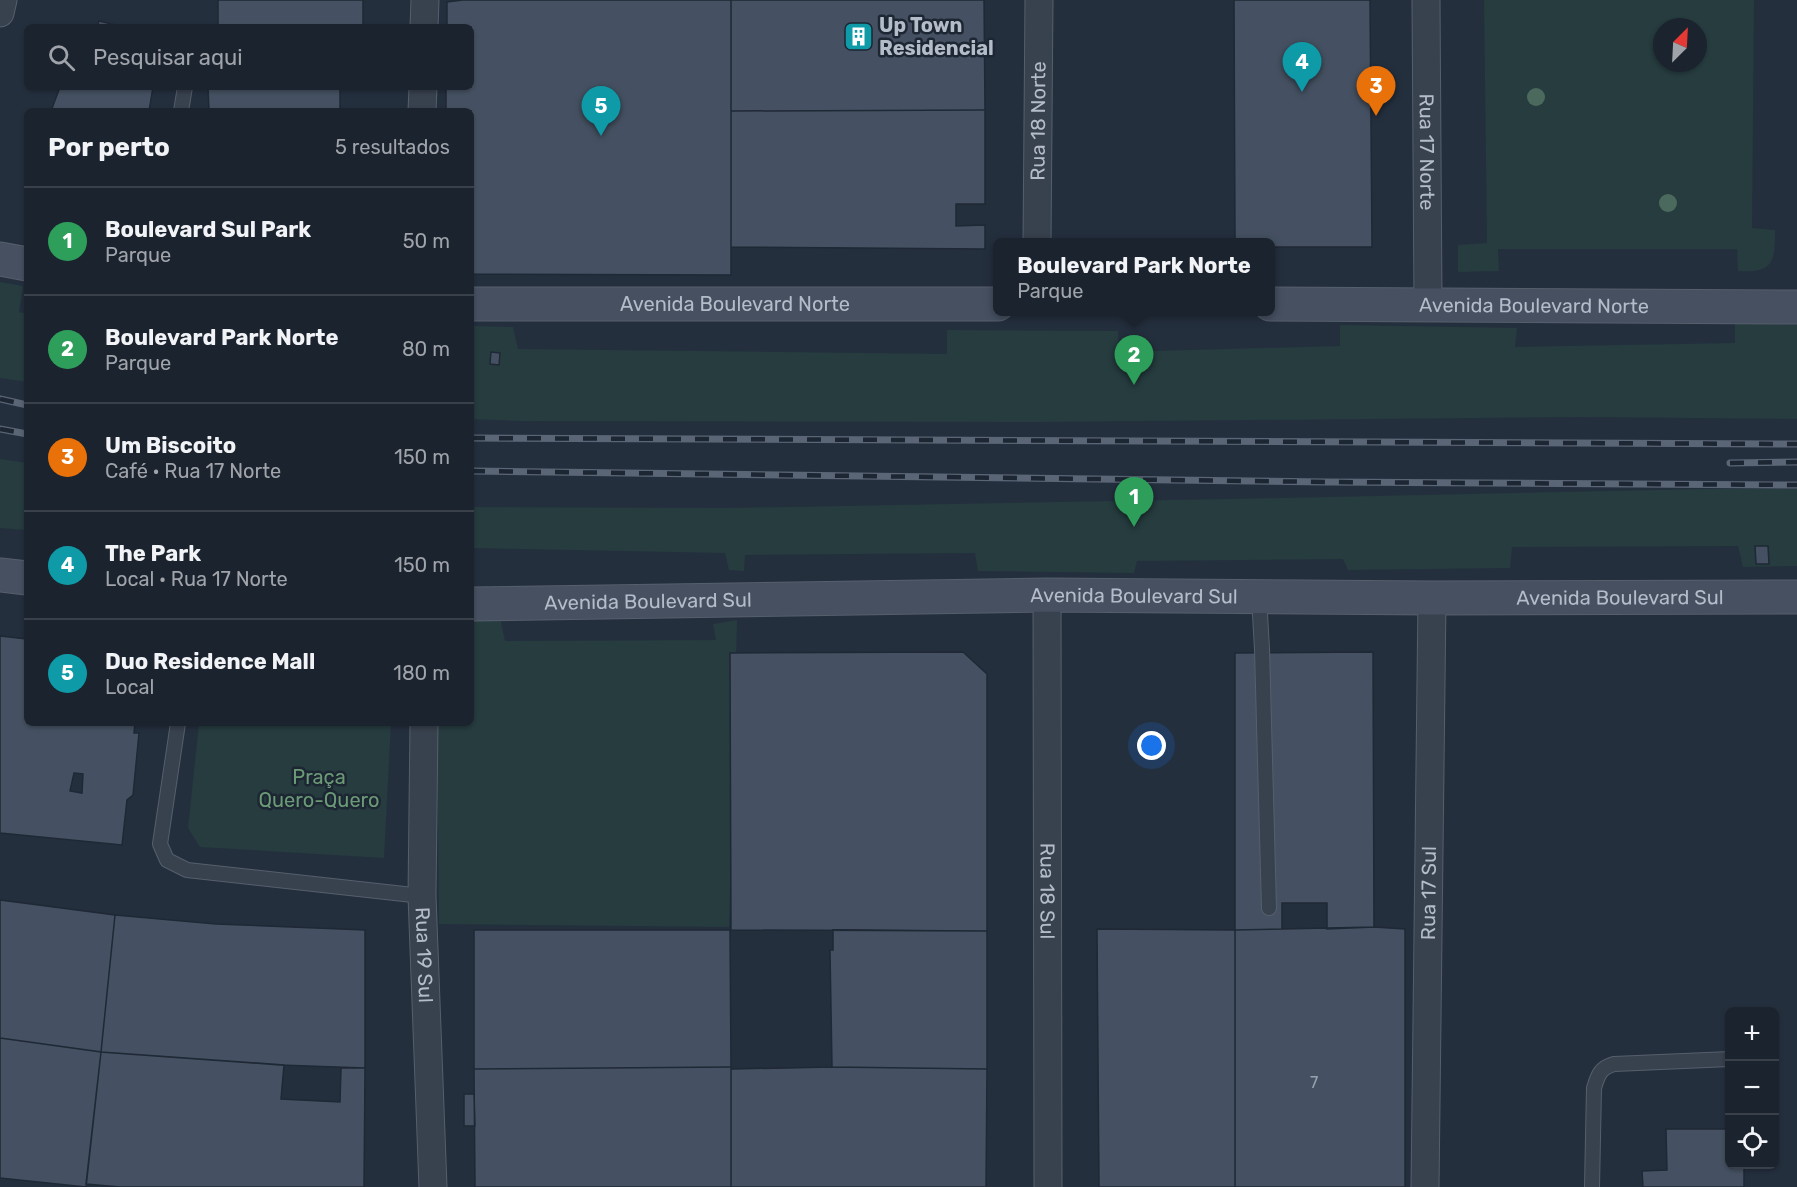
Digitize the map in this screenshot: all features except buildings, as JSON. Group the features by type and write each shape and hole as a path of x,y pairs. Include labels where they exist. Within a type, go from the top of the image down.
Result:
{"street":[{"path":"0,14 3,0"},
{"path":"424,24 425,0"},
{"name":"Rua 18 Norte","path":"1037,238 1039,0"},
{"name":"Rua 17 Norte","path":"1426,0 1428,304"},
{"path":"422,108 423,90"},
{"path":"0,260 24,264"},
{"name":"Avenida Boulevard Norte","path":"474,304 993,304"},
{"name":"Avenida Boulevard Norte","path":"1275,304 1797,307"},
{"path":"0,575 24,578"},
{"name":"Avenida Boulevard Sul","path":"474,604 1047,595 1432,598 1797,597"},
{"name":"Rua 18 Sul","path":"1047,595 1048,1187"},
{"name":"Rua 17 Sul","path":"1425,1187 1432,598"},
{"name":"Rua 19 Sul","path":"424,726 422,896 433,1187"}],"lane":[{"path":"182,108 185,90"},
{"path":"1259,597 1269,908"},
{"path":"178,726 160,844 167,860 187,870 422,896"},
{"path":"1592,1187 1594,1088 1598,1073 1614,1064 1725,1059"}],"green space":[{"path":"1484,0 1754,0 1752,228 1775,230 1773,258 1766,267 1759,270 1738,271 1737,249 1498,249 1499,271 1458,272 1458,245 1487,243"},
{"path":"0,282 23,286 19,312 24,313 24,382 0,378"},
{"path":"1735,323 1797,325 1797,419 1579,417 1044,422 474,419 474,326 513,327 518,349 947,354 947,330 1118,331 1119,352 1340,346 1340,325 1517,328 1515,347 1735,343"},
{"path":"0,459 24,463 24,530 0,528"},
{"path":"1797,489 1797,566 1743,567 1738,546 1512,547 1510,568 1348,570 1343,559 1137,561 1134,573 978,571 975,553 745,555 744,571 729,570 725,553 474,548 474,507 729,508"},
{"path":"500,617 505,641 716,640 713,624 737,620 729,927 439,924 437,726 474,726 474,618"},
{"name":"Praça Quero-Quero","path":"199,726 391,726 384,858 200,847 188,828"}],"railway":[{"path":"0,399 24,404"},
{"path":"0,429 24,433"},
{"path":"474,438 1797,444"},
{"path":"1730,463 1797,462"},
{"path":"474,471 1327,482 1797,485"}],"place":[{"name":"Up Town Residencial","path":"858,36"},
{"name":"The Park","path":"1302,92"},
{"name":"Um Biscoito","path":"1376,116"},
{"name":"Duo Residence Mall","path":"601,136"},
{"name":"Boulevard Park Norte","path":"1134,385"},
{"name":"Boulevard Sul Park","path":"1134,527"}]}
